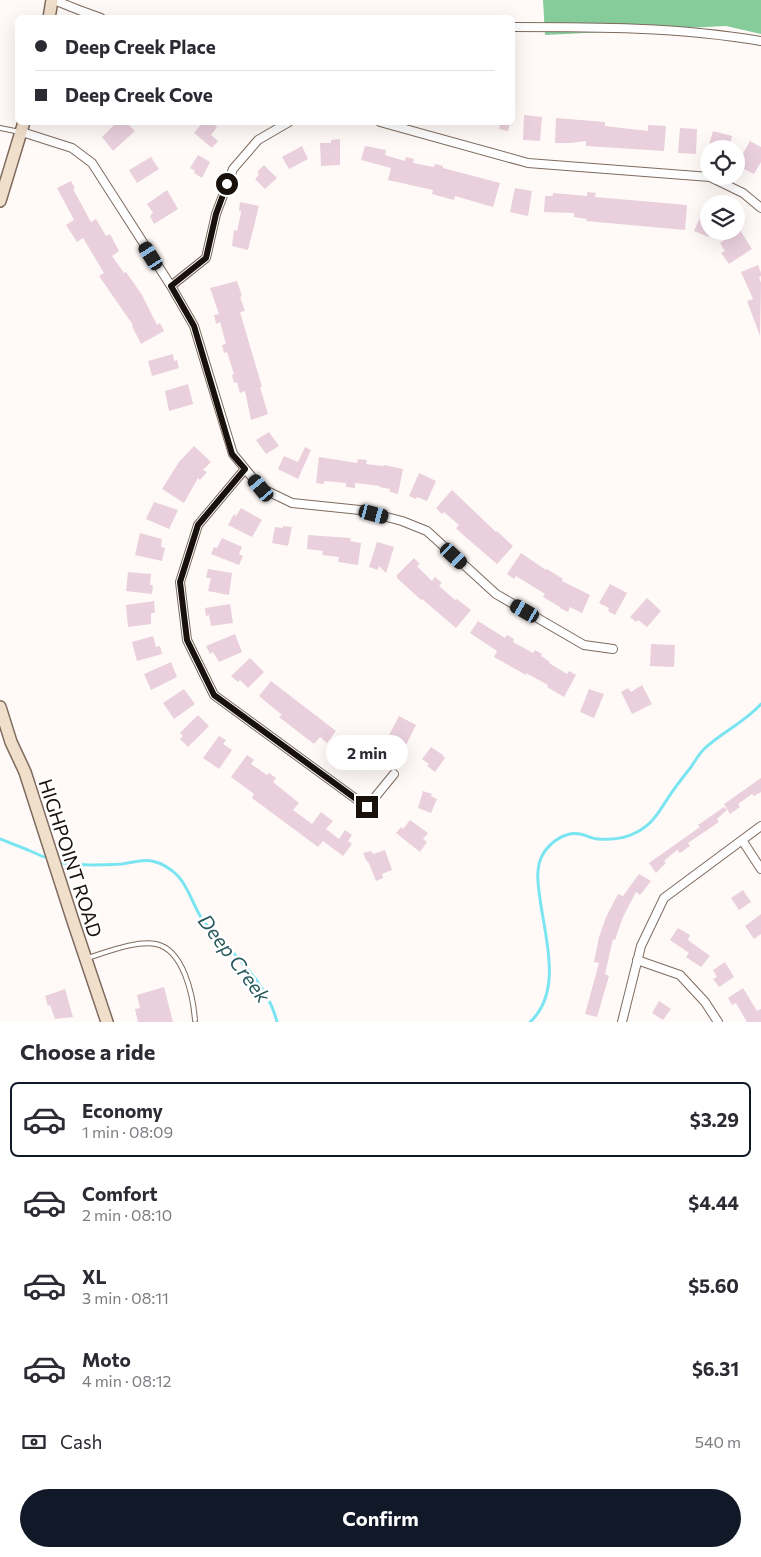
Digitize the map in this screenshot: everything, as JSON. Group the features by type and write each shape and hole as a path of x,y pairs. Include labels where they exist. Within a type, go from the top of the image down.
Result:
{"street":[{"path":"50,15 53,0 93,15"},
{"path":"515,27 590,27 663,30 761,42"},
{"path":"171,286 206,258 216,214 233,169 258,140 284,125"},
{"path":"391,125 528,163 710,177 743,192 761,208"},
{"path":"0,201 23,127 72,148 92,164 171,286 194,326 232,454 261,488 292,503 360,510 402,521 427,531 496,594 584,645 613,649"},
{"path":"245,469 198,525 180,582 187,640 214,695 367,807 394,774"},
{"name":"HIGHPOINT ROAD","path":"0,707 10,742 25,772 107,1022"},
{"path":"622,1022 641,946 664,898 761,826"},
{"path":"742,840 761,869"},
{"path":"637,960 680,974 705,1002 718,1022"}],"lane":[{"path":"0,128 23,127"},
{"path":"85,958 141,944 155,944 166,948 175,955 187,982 195,1020"}],"green space":[{"path":"543,0 761,0 761,34 726,26 545,35"}],"building":[{"path":"524,115 542,117 540,141 523,140"},
{"path":"556,118 605,122 605,126 648,131 648,125 666,126 664,151 586,146 586,141 555,143"},
{"path":"114,125 129,125 135,131 113,151 102,137"},
{"path":"201,125 215,125 217,127 211,135 218,141 212,148 194,133"},
{"path":"500,125 509,125 508,131 499,129"},
{"path":"680,128 697,129 696,154 678,153"},
{"path":"713,131 732,136 731,140 710,140"},
{"path":"340,139 340,165 321,166 320,143 331,143 331,140"},
{"path":"750,141 761,147 761,162 754,174 745,170 745,150"},
{"path":"302,146 308,159 289,169 282,157"},
{"path":"365,146 386,150 385,155 405,161 406,157 414,159 413,163 434,167 435,164 443,166 443,168 500,183 493,207 455,196 454,200 432,194 433,190 388,180 391,168 361,160"},
{"path":"198,155 210,162 202,178 190,168"},
{"path":"151,157 159,169 137,183 129,170"},
{"path":"264,165 277,178 265,189 255,179 259,173 257,172"},
{"path":"71,181 75,188 73,189 91,222 96,219 106,236 110,234 119,251 112,256 142,295 157,325 160,323 164,331 141,344 133,325 99,276 104,273 83,238 77,242 66,225 74,220 57,188"},
{"path":"515,188 532,191 528,216 510,212"},
{"path":"167,190 178,209 154,224 150,216 153,213 147,204"},
{"path":"587,192 596,193 595,197 687,205 685,230 586,221 587,219 574,217 574,213 544,212 545,196 551,196 553,193 587,196"},
{"path":"240,202 259,206 248,250 232,246 234,230 237,231 241,213 239,211"},
{"path":"700,218 700,233 694,231"},
{"path":"745,238 752,249 729,264 721,253 725,251 720,243 725,240 745,240"},
{"path":"758,265 761,273 759,277 761,283 760,336 747,301 753,299 741,272"},
{"path":"237,281 245,311 240,312 268,414 251,420 245,391 240,393 237,382 234,383 232,375 234,374 227,352 224,353 222,345 226,344 220,322 216,324 214,315 219,314 210,288"},
{"path":"173,354 174,361 177,360 179,368 152,376 148,361"},
{"path":"188,384 193,404 169,411 165,391"},
{"path":"269,432 279,446 266,454 256,440"},
{"path":"194,446 211,462 203,470 207,472 200,480 198,478 184,503 162,489 179,462"},
{"path":"305,447 311,450 298,479 278,469 284,456 298,462"},
{"path":"319,457 357,463 358,459 367,460 366,464 403,469 398,494 380,486 355,483 355,488 346,487 346,483 324,481 324,484 316,483"},
{"path":"419,473 436,481 427,501 409,496"},
{"path":"452,490 513,546 497,564 456,528 459,525 444,512 442,514 436,508"},
{"path":"154,502 178,510 169,529 146,519"},
{"path":"241,508 262,520 252,537 228,525 234,514 236,516"},
{"path":"283,526 292,527 288,546 272,543 275,527 283,528"},
{"path":"140,533 162,539 161,547 165,548 162,561 135,555"},
{"path":"308,535 351,538 350,541 361,543 358,565 338,562 339,557 322,555 323,551 307,549"},
{"path":"222,538 242,547 239,554 243,556 239,565 211,554 214,547 217,548"},
{"path":"377,542 394,547 386,573 379,566 378,570 369,567"},
{"path":"521,553 563,579 562,581 590,595 582,613 570,607 568,612 560,608 543,597 545,594 516,576 514,579 507,574"},
{"path":"414,558 420,564 417,566 432,581 435,577 442,583 439,586 455,600 457,599 471,610 456,628 397,578 397,575"},
{"path":"208,569 232,573 229,595 208,591 211,578 206,578"},
{"path":"128,572 151,574 150,585 153,585 152,594 126,591"},
{"path":"610,584 627,593 615,615 608,611 609,608 599,603"},
{"path":"647,598 661,611 647,627 630,617"},
{"path":"154,601 155,613 151,613 151,624 128,627 126,605"},
{"path":"230,604 233,623 211,626 209,615 206,616 205,608"},
{"path":"478,621 505,638 507,635 514,639 513,642 533,653 535,650 542,654 541,656 549,663 567,674 569,671 576,675 564,697 547,687 548,685 494,657 497,651 470,633"},
{"path":"235,634 242,652 219,662 213,652 210,654 206,646"},
{"path":"153,636 156,647 160,646 162,654 137,661 132,642"},
{"path":"651,644 675,645 674,667 650,666"},
{"path":"250,658 264,672 248,688 240,680 238,682 231,676"},
{"path":"171,662 177,677 151,690 144,674"},
{"path":"271,681 336,731 327,743 320,737 314,744 279,717 282,715 259,696"},
{"path":"642,685 652,704 632,714 621,692 628,688 631,692"},
{"path":"184,689 195,704 174,719 163,703"},
{"path":"589,689 604,694 594,718 580,712"},
{"path":"198,715 209,726 188,747 180,739 183,736 180,733"},
{"path":"399,716 416,725 406,745 396,740 395,743 387,739"},
{"path":"219,736 226,740 223,744 232,750 219,769 203,758"},
{"path":"347,740 359,748 345,769 333,760"},
{"path":"431,747 445,758 435,772 422,759"},
{"path":"247,755 254,760 251,764 267,775 269,773 276,778 273,782 299,803 293,810 312,824 321,812 333,821 326,829 339,839 345,830 352,835 348,841 352,844 343,856 323,841 318,847 252,798 254,794 231,777"},
{"path":"761,778 761,792 754,796 752,794 738,804 740,807 730,814 724,804"},
{"path":"423,791 432,794 431,796 437,799 431,813 418,808"},
{"path":"724,807 727,810 717,819 719,822 688,843 690,846 680,853 677,850 664,861 666,863 656,873 649,863 700,827 698,825"},
{"path":"410,820 428,833 423,839 427,842 420,852 396,833 401,827 403,829"},
{"path":"385,850 392,870 382,874 383,878 376,881 363,853 371,851 373,854"},
{"path":"639,874 651,881 640,895 636,892 623,917 615,940 613,939 605,974 609,976 597,1017 585,1014 599,963 594,962 599,937 606,917 618,894 623,896"},
{"path":"743,890 751,902 739,910 731,898"},
{"path":"761,914 761,934 754,939 745,926"},
{"path":"678,928 690,935 688,940 710,956 701,967 686,957 689,953 670,940"},
{"path":"725,962 734,977 719,987 713,979 717,977 713,970"},
{"path":"164,987 173,1022 138,1022 135,1009 140,1008 137,995"},
{"path":"743,988 757,1011 761,1009 761,1022 747,1022 736,1003 732,1005 728,998"},
{"path":"65,989 73,1017 55,1019 45,996"},
{"path":"659,1001 671,1009 663,1020 652,1013"}],"waterway":[{"name":"Deep Creek","path":"530,1022 540,1010 549,980 548,947 538,888 539,865 543,854 559,838 569,834 580,834 596,839 613,839 626,837 641,830 654,818 704,749 761,704"},
{"name":"Deep Creek","path":"0,839 44,857"},
{"name":"Deep Creek","path":"58,862 98,865 152,861 169,869 182,881 197,910 211,931 241,961 256,980 269,1000 277,1022"}],"route":[{"path":"227,184 216,214 206,258 171,286 194,326 232,454 245,469 198,525 180,582 187,640 214,695 367,807"}]}
